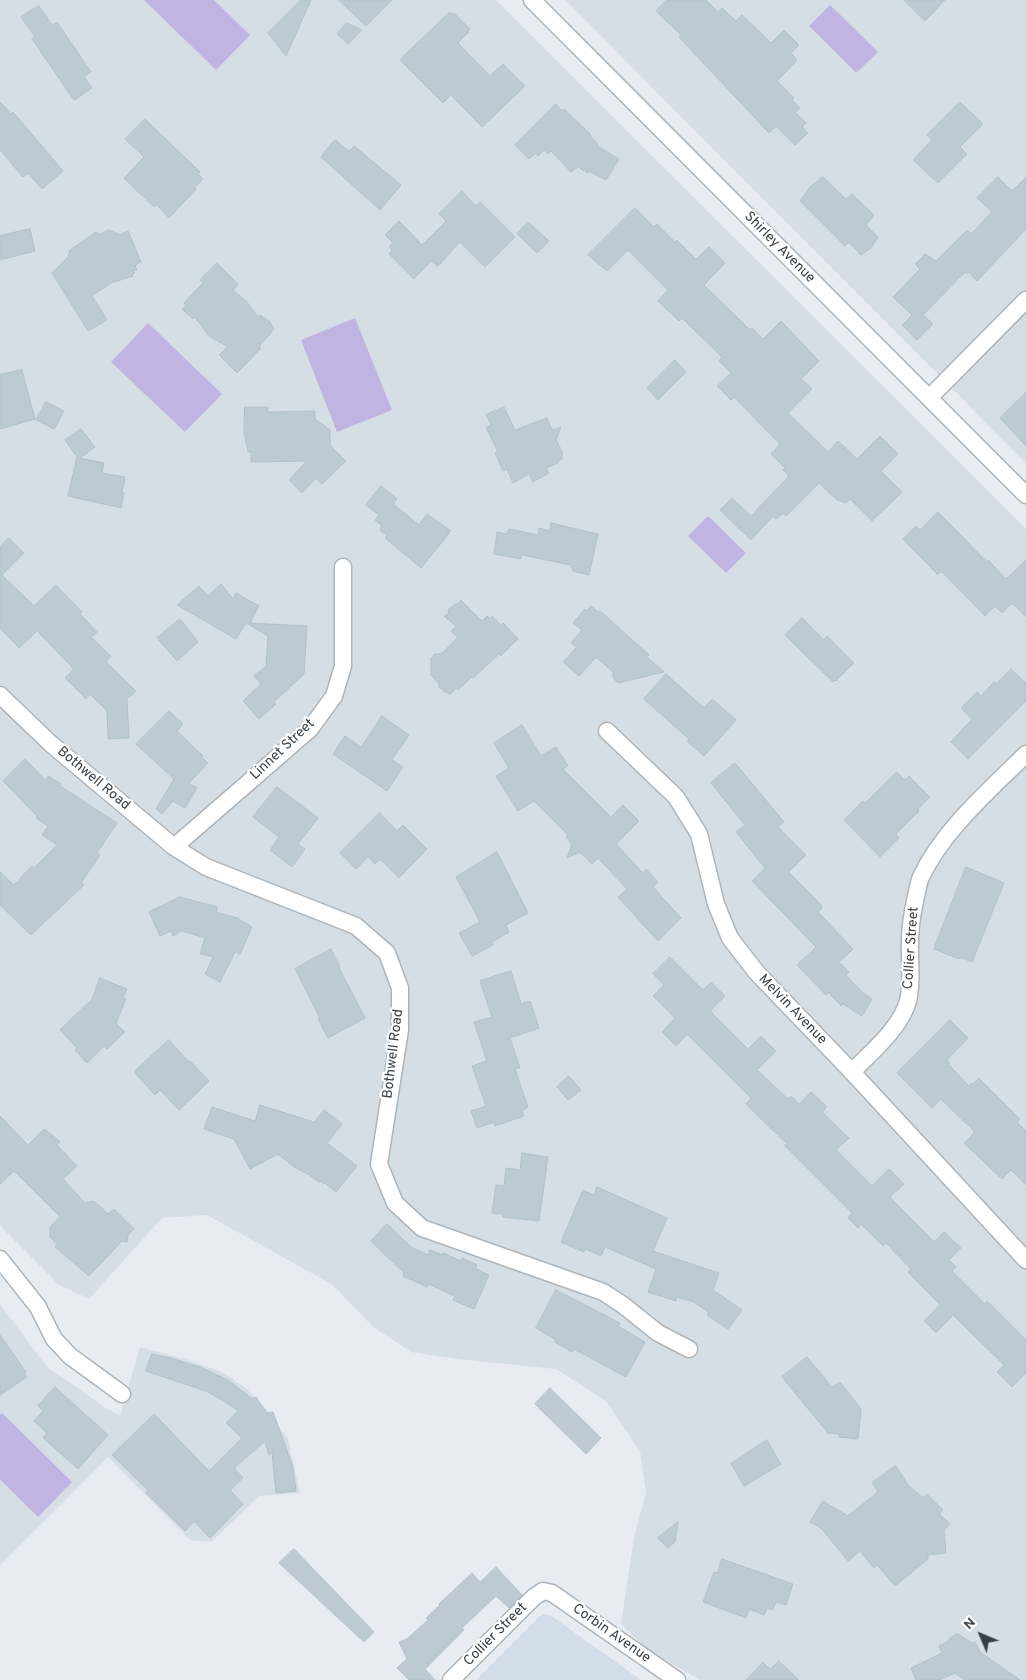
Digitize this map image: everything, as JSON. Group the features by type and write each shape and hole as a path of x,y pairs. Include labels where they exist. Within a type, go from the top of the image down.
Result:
{"street":[{"name":"Shirley Avenue","path":"532,0 1026,495"},
{"path":"929,398 1026,300"},
{"name":"Linnet Street","path":"174,847 310,729 334,696 343,666 343,567"},
{"name":"Bothwell Road","path":"0,695 51,744 174,847 206,867 356,926 387,952 400,988 400,1030 379,1164 395,1203 422,1228 603,1292 658,1332 689,1349"},
{"name":"Melvin Avenue","path":"607,731 676,797 699,834 716,904 730,938 757,973 852,1072 1026,1260"},
{"name":"Collier Street","path":"852,1072 889,1034 900,1020 908,1002 911,986 910,940 912,918 920,879 940,844 995,783 1026,754"},
{"path":"0,1259 38,1307 54,1338 70,1356 122,1394"},
{"name":"Collier Street","path":"451,1680 534,1597 544,1591"},
{"name":"Corbin Avenue","path":"544,1591 552,1593 677,1680"}],"shaded area":[{"path":"0,0 496,0 1026,529 1026,1680 700,1680 647,1650 621,1624 634,1537 646,1493 640,1451 607,1402 556,1369 457,1359 411,1352 373,1327 333,1285 207,1215 162,1218 89,1299 58,1284 0,1226"},
{"path":"144,0 214,0 250,35 216,70"},
{"path":"565,0 1026,0 1026,463"},
{"path":"830,5 878,52 856,73 809,26"},
{"path":"355,318 392,410 337,432 301,340"},
{"path":"148,323 222,394 185,432 111,362"},
{"path":"708,516 746,553 726,573 688,536"},
{"path":"0,1304 47,1367 120,1416 140,1347 185,1359 222,1372 246,1388 268,1411 288,1439 300,1493 259,1496 211,1542 190,1540 108,1457 0,1565"},
{"path":"2,1413 72,1482 38,1517 0,1479 0,1415"},
{"path":"544,1614 550,1615 641,1680 476,1680"}],"building":[{"path":"301,0 311,0 286,56 268,33"},
{"path":"339,0 392,0 366,26"},
{"path":"667,0 706,0 718,12 722,8 736,21 742,15 771,43 784,30 799,45 791,53 797,60 777,81 794,98 792,100 800,108 795,112 806,123 802,127 808,133 795,145 776,126 769,133 679,37 681,35 656,11"},
{"path":"904,0 945,0 925,21"},
{"path":"39,6 52,25 57,22 91,72 84,77 92,88 74,100 32,39 35,37 21,17"},
{"path":"449,13 455,14 470,29 458,43 490,76 503,64 525,86 482,127 451,95 443,103 400,60"},
{"path":"347,23 362,30 348,44 337,34"},
{"path":"0,102 11,114 13,112 63,171 42,189 28,173 23,177 0,150"},
{"path":"960,102 983,124 960,147 967,154 938,183 913,160 932,140 927,135"},
{"path":"556,104 562,111 564,109 591,135 597,146 619,159 606,180 578,167 571,172 551,151 548,154 544,150 538,156 536,153 529,159 515,145"},
{"path":"145,119 200,172 198,174 203,179 169,218 157,205 154,207 124,178 144,157 125,139"},
{"path":"335,140 349,151 354,146 401,185 380,210 321,157"},
{"path":"823,177 846,199 852,194 874,215 866,225 878,237 871,248 861,255 849,242 845,246 800,201 810,187"},
{"path":"998,177 1012,191 1026,177 1026,229 977,281 969,272 967,274 965,272 923,315 933,324 917,340 902,325 912,315 893,297 920,269 915,264 925,254 936,261 967,230 971,234 992,212 977,198"},
{"path":"462,191 476,206 480,202 515,237 485,267 460,242 438,266 431,261 414,279 389,254 392,250 389,247 393,242 385,235 399,221 422,245 446,221 439,214"},
{"path":"635,208 654,227 657,224 675,242 677,240 696,259 709,247 725,263 704,285 750,330 752,328 763,339 781,321 819,361 801,379 812,389 788,413 828,452 838,441 857,459 880,436 898,454 881,471 902,492 872,521 850,499 846,503 837,500 819,483 786,516 783,513 776,519 773,516 751,540 720,510 732,498 751,516 789,476 783,470 785,468 771,454 780,444 734,397 731,400 717,386 731,373 719,361 722,357 682,318 679,321 658,301 668,290 628,250 607,271 588,255"},
{"path":"528,222 549,241 537,253 517,234"},
{"path":"30,229 35,251 0,260 0,236"},
{"path":"109,230 120,235 128,231 141,262 135,265 137,270 133,271 135,273 132,274 133,276 111,283 92,296 107,320 88,331 52,273 68,257 70,250 96,232 99,234"},
{"path":"217,263 238,284 233,290 247,302 258,317 260,315 269,321 274,329 259,347 261,348 237,373 219,355 228,347 209,336 195,317 193,319 182,309 186,305 184,303 203,283 200,280"},
{"path":"675,360 686,372 658,400 647,388"},
{"path":"22,370 35,419 0,429 0,375"},
{"path":"1026,393 1026,446 1000,418"},
{"path":"46,402 64,411 54,429 36,420"},
{"path":"245,407 268,407 268,412 315,411 315,419 330,430 330,445 346,461 322,484 316,478 302,493 289,480 307,461 251,462 251,452 248,452 244,432"},
{"path":"504,407 515,430 547,418 552,430 561,427 556,440 562,451 562,459 558,463 546,468 549,473 533,482 529,474 513,483 507,469 503,471 495,453 498,452 486,427 491,425 486,415"},
{"path":"81,429 95,447 80,458 104,463 102,473 125,477 121,508 68,496 77,457 65,440"},
{"path":"381,486 397,499 393,504 419,525 427,514 451,531 421,568 385,538 387,536 380,530 382,526 375,520 379,515 366,505"},
{"path":"938,512 1006,579 1026,560 1026,617 1012,603 1002,613 995,606 985,616 942,572 937,574 903,539 916,526 920,530"},
{"path":"551,523 598,534 589,575 573,571 571,565 522,555 521,559 494,554 497,532 507,534 509,529 538,535 539,528 550,531"},
{"path":"9,538 24,553 2,575 34,606 56,585 82,612 80,614 97,632 91,637 111,656 106,662 136,691 127,699 129,738 108,739 107,711 90,694 86,699 65,678 74,669 37,631 19,648 0,628 0,547"},
{"path":"221,584 233,599 236,593 259,606 250,623 307,626 304,674 259,719 243,701 261,684 254,676 266,666 268,636 246,623 236,639 177,605 199,586 208,596"},
{"path":"461,600 482,621 487,616 490,619 492,616 501,625 503,623 518,639 501,656 499,654 473,678 450,694 439,687 439,684 431,675 431,658 435,654 441,654 458,637 451,631 456,626 444,616 449,613 448,610"},
{"path":"591,606 598,612 600,611 649,655 647,657 664,672 618,683 613,678 613,672 596,657 579,676 563,662 577,647 571,643 582,630 573,623 585,609 587,611"},
{"path":"802,618 824,640 827,636 854,663 836,681 833,682 785,635"},
{"path":"180,619 198,642 177,661 157,638"},
{"path":"1011,669 1026,683 1026,701 968,759 951,742 972,719 961,708 977,692 981,696 994,682 996,684"},
{"path":"666,674 704,708 712,699 736,720 704,756 687,741 689,739 644,699"},
{"path":"169,711 183,724 177,731 208,763 189,783 197,788 185,808 173,801 162,814 156,809 174,779 136,744"},
{"path":"382,716 409,735 392,760 403,767 387,791 333,754 345,736 361,747"},
{"path":"522,725 541,756 556,747 568,766 563,769 611,817 623,805 639,821 616,844 643,873 646,869 658,882 653,887 681,918 658,941 618,897 627,889 598,858 592,864 580,852 567,858 572,844 566,837 568,835 534,801 518,811 496,776 509,768 494,743"},
{"path":"25,759 45,780 48,776 61,784 60,786 117,823 97,853 100,855 81,883 84,885 31,935 0,905 0,872 14,885 32,866 34,868 57,845 42,835 48,826 36,818 37,816 3,781"},
{"path":"735,763 784,822 778,827 806,855 789,872 821,905 822,908 818,912 853,949 839,962 849,972 846,975 864,994 872,999 862,1016 843,1004 841,1006 828,992 826,995 797,965 816,947 752,881 765,868 736,832 745,825 711,783"},
{"path":"897,772 905,780 909,776 930,797 896,834 899,838 880,857 844,820"},
{"path":"277,787 318,818 298,844 305,849 292,867 270,850 279,837 253,817"},
{"path":"380,813 397,831 403,825 427,849 399,878 380,859 375,864 368,857 356,869 340,853"},
{"path":"497,852 528,913 506,925 509,932 492,942 493,945 472,956 459,933 480,922 456,877"},
{"path":"966,867 1004,883 972,962 934,949"},
{"path":"180,897 217,907 216,912 237,918 252,927 240,954 235,952 220,982 205,974 213,957 200,954 205,938 182,931 173,936 171,931 160,936 149,912"},
{"path":"331,949 365,1018 328,1038 295,969"},
{"path":"670,957 703,990 711,982 725,996 710,1011 748,1049 761,1036 776,1051 757,1070 788,1099 791,1096 799,1104 811,1092 827,1107 822,1112 849,1138 836,1150 872,1186 889,1169 904,1184 890,1197 934,1242 944,1232 961,1248 949,1260 956,1267 952,1271 985,1304 987,1301 1026,1340 1026,1373 1012,1387 997,1372 1004,1365 953,1315 936,1333 924,1321 940,1305 908,1272 911,1269 886,1243 883,1246 861,1224 858,1228 848,1218 852,1213 784,1145 788,1145 746,1104 751,1098 687,1034 676,1046 662,1032 675,1018 653,996 664,985 653,974"},
{"path":"511,971 521,1004 530,1001 539,1028 510,1038 520,1068 515,1069 528,1107 522,1111 524,1116 495,1126 494,1122 477,1128 471,1111 486,1106 472,1066 487,1061 474,1022 492,1017 480,981"},
{"path":"100,978 127,989 123,998 126,999 116,1023 125,1032 107,1049 104,1046 87,1063 75,1050 77,1048 60,1030 92,999"},
{"path":"950,1020 968,1038 947,1060 950,1063 948,1064 969,1086 979,1078 1020,1119 1017,1122 1026,1131 1026,1185 1011,1170 1002,1179 964,1143 975,1132 941,1099 932,1108 897,1073"},
{"path":"169,1040 209,1081 179,1110 160,1090 155,1095 135,1073"},
{"path":"569,1076 581,1090 568,1100 557,1087"},
{"path":"260,1105 314,1122 324,1110 342,1124 327,1143 357,1166 336,1192 325,1183 319,1182 294,1167 278,1154 250,1169 234,1139 204,1129 212,1107 255,1121"},
{"path":"0,1116 28,1145 44,1129 51,1134 60,1142 57,1145 77,1166 63,1179 85,1203 94,1201 108,1214 114,1209 134,1229 128,1235 127,1242 122,1241 89,1276 55,1247 58,1244 50,1237 50,1227 60,1217 14,1171 0,1184"},
{"path":"522,1153 548,1157 539,1221 503,1217 503,1214 492,1213 496,1185 504,1186 506,1168 520,1170"},
{"path":"597,1187 667,1218 653,1251 719,1273 713,1290 742,1310 728,1329 707,1315 709,1313 694,1302 677,1297 676,1301 648,1292 656,1269 605,1247 601,1256 585,1249 584,1252 561,1242 583,1190 594,1195"},
{"path":"387,1224 411,1247 428,1255 430,1250 442,1255 443,1253 461,1261 462,1258 477,1265 475,1268 489,1275 474,1309 453,1300 455,1296 428,1284 427,1287 403,1276 404,1273 371,1241"},
{"path":"556,1290 620,1323 618,1326 645,1342 626,1377 574,1349 572,1352 536,1328"},
{"path":"0,1335 26,1372 24,1373 27,1377 0,1395"},
{"path":"152,1354 200,1367 226,1379 252,1399 256,1397 268,1415 267,1413 273,1412 293,1467 296,1491 276,1493 272,1452 269,1455 265,1441 234,1468 243,1478 230,1490 243,1504 210,1538 194,1521 185,1531 146,1493 148,1490 112,1455 154,1414 209,1471 242,1438 226,1423 238,1411 206,1391 146,1371"},
{"path":"807,1357 832,1387 840,1382 861,1409 858,1439 839,1437 839,1434 828,1433 782,1377"},
{"path":"55,1387 108,1435 78,1469 43,1438 47,1433 34,1421 43,1411 38,1406"},
{"path":"550,1388 601,1438 586,1454 535,1404"},
{"path":"767,1440 781,1464 744,1486 731,1464"},
{"path":"896,1466 908,1485 923,1498 927,1494 943,1510 939,1514 950,1524 944,1530 946,1553 928,1555 928,1559 895,1586 877,1565 874,1568 860,1551 848,1561 822,1529 810,1522 823,1501 848,1516 878,1492 872,1483"},
{"path":"678,1522 675,1542 668,1548 658,1538"},
{"path":"294,1549 374,1632 364,1642 279,1563"},
{"path":"722,1559 793,1584 786,1605 776,1602 773,1610 767,1608 764,1615 749,1609 746,1618 703,1602 714,1572 717,1573"},
{"path":"496,1567 522,1595 509,1608 496,1596 462,1628 464,1630 425,1669 435,1680 409,1680 397,1668 407,1659 399,1642 407,1639 428,1620 426,1618 439,1604 472,1573 480,1582"},
{"path":"958,1634 972,1643 975,1642 980,1652 1020,1680 965,1680 955,1673 939,1680 916,1680 911,1668 942,1653 939,1646"},
{"path":"779,1661 799,1680 746,1680 763,1662 770,1669"}]}
